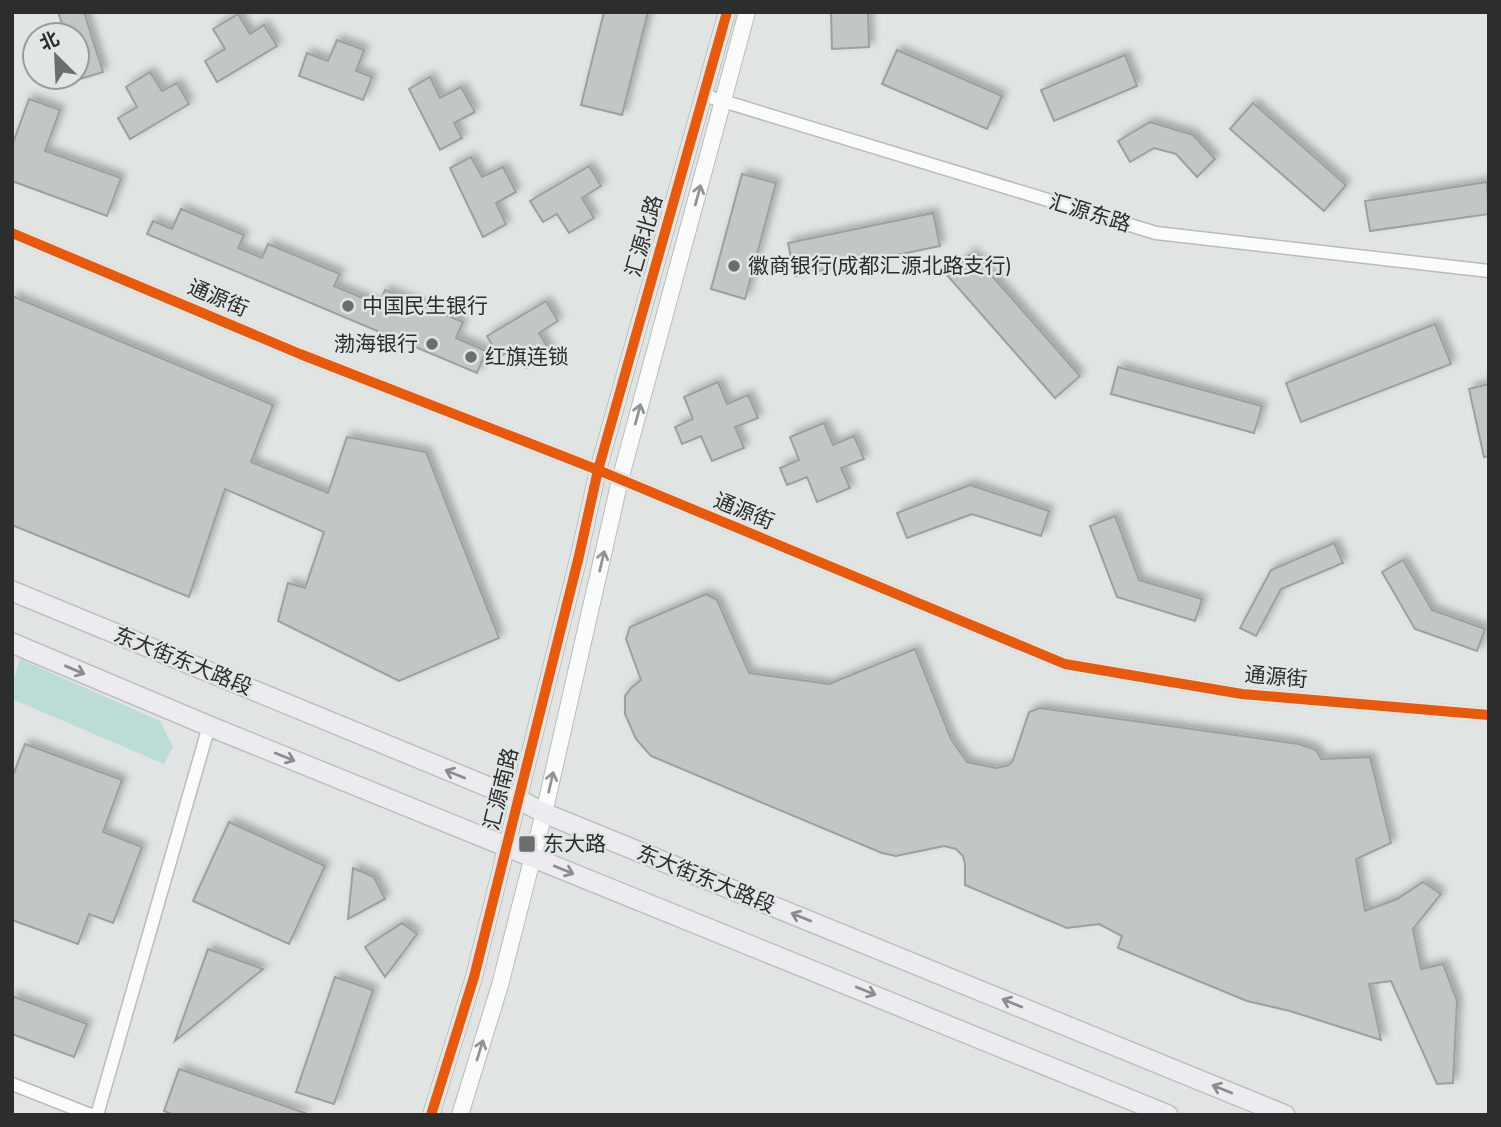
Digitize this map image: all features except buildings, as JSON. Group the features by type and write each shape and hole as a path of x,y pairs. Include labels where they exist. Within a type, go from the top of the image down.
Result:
{"main road":[{"name":"东大街东大路段","path":"12,591 518,799 544,813 1285,1115"},
{"path":"12,643 209,726 1168,1115"}],"street":[{"name":"汇源北路","path":"598,470 727,12"},
{"name":"汇源北路","path":"620,480 747,12"},
{"name":"汇源东路","path":"704,95 1156,233 1489,271"},
{"name":"通源街","path":"12,233 300,354 598,470 1065,664 1242,694 1489,715"},
{"name":"汇源南路","path":"431,1115 474,977 598,470"},
{"path":"460,1115 500,985 544,813 620,480"},
{"path":"97,1115 209,726"},
{"path":"12,1084 90,1115"}],"shaded area":[{"path":"20,659 160,721 173,747 164,764 12,699 12,686"}],"cycle path":[{"path":"431,1115 474,977 598,470 727,12"},
{"path":"12,233 300,354 598,470 1065,664 1242,694 1489,715"}],"place":[{"name":"徽商银行(成都汇源北路支行)","path":"734,266"},
{"name":"中国民生银行","path":"348,306"},
{"name":"渤海银行","path":"432,344"},
{"name":"红旗连锁","path":"471,357"},
{"name":"东大路","path":"527,844"}]}
